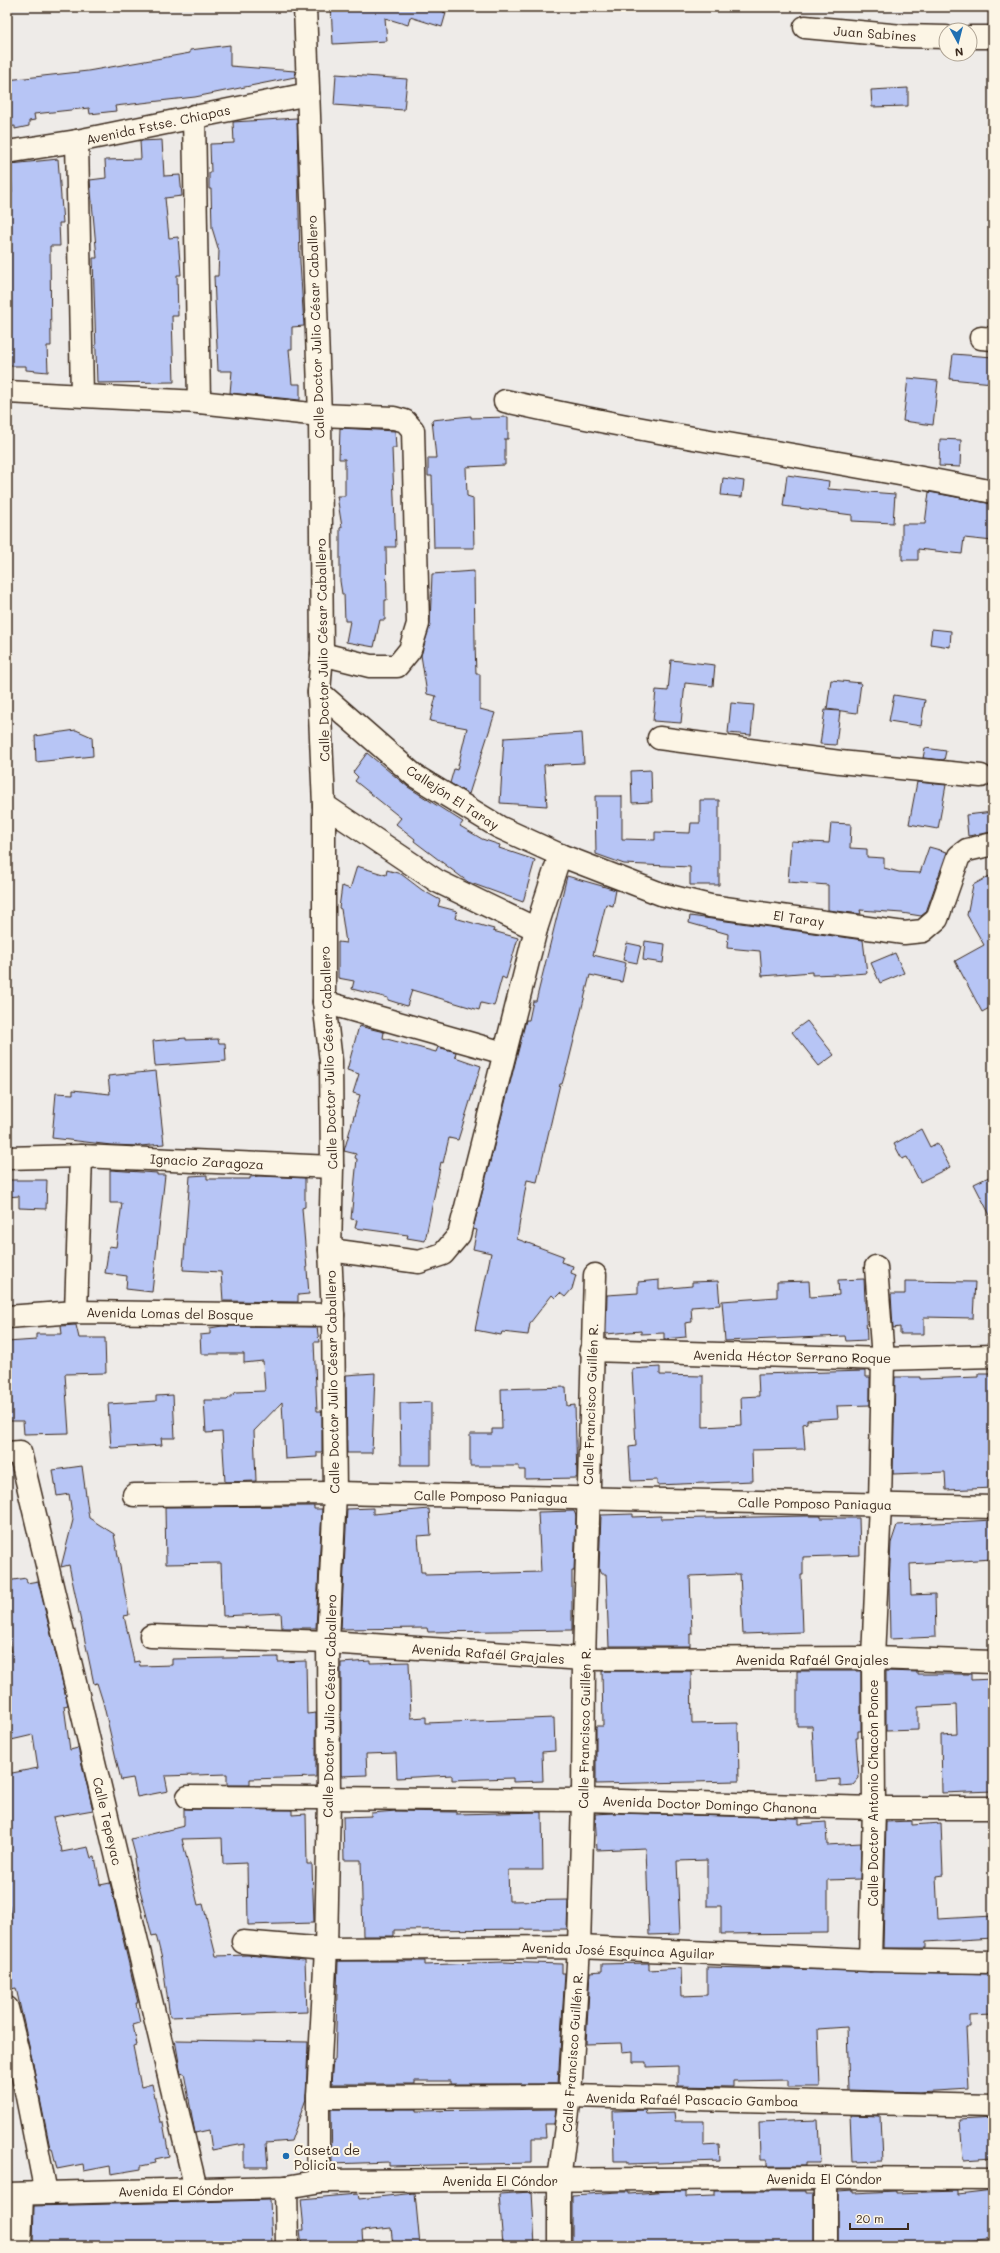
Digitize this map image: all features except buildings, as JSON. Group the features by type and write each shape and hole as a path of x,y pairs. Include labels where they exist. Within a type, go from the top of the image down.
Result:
{"street":[{"name":"Calle Doctor Julio César Caballero","path":"305,7 320,415 322,654 319,692 324,805 324,1002 331,1062 332,1167 330,1250 333,1315 335,1492 328,1642 329,1798 326,1949 318,2097 318,2153 321,2181"},
{"name":"Juan Sabines","path":"805,27 902,36 938,37"},
{"path":"978,37 993,37"},
{"name":"Avenida Fstse. Chiapas","path":"7,152 77,141 308,94"},
{"path":"194,116 199,402"},
{"path":"77,141 82,395"},
{"path":"7,392 199,402 320,415 394,418 405,421 413,430 418,624 410,650 397,666 370,666 322,654"},
{"path":"505,401 642,429 829,460 993,492"},
{"name":"Callejón El Taray","path":"319,692 415,776 499,827 560,855"},
{"path":"659,738 840,762 981,776"},
{"path":"324,805 437,881 536,930"},
{"name":"El Taray","path":"560,855 661,894 710,906 904,933 924,932 937,919 959,856 966,850 993,844"},
{"path":"330,1250 419,1262 444,1254 459,1235 536,930 560,855"},
{"path":"324,1002 504,1053"},
{"path":"76,1312 82,1156"},
{"name":"Ignacio Zaragoza","path":"7,1158 82,1156 332,1167"},
{"name":"Calle Doctor Antonio Chacón Ponce","path":"870,1960 874,1808 873,1658 880,1504 883,1359 876,1267"},
{"name":"Calle Francisco Guillén R.","path":"559,2246 559,2180 570,2096 579,1947 591,1350 595,1275"},
{"name":"Avenida Lomas del Bosque","path":"7,1317 76,1312 333,1315"},
{"name":"Avenida Héctor Serrano Roque","path":"591,1350 883,1359 993,1356"},
{"name":"Calle Tepeyac","path":"13,1452 196,2190"},
{"name":"Calle Pomposo Paniagua","path":"134,1495 335,1492 588,1499 993,1507"},
{"name":"Avenida Rafaél Grajales","path":"151,1636 328,1642 584,1659 873,1658 993,1662"},
{"name":"Avenida Doctor Domingo Chanona","path":"188,1797 583,1800 874,1808 993,1808"},
{"name":"Avenida José Esquinca Aguilar","path":"243,1942 326,1949 579,1947 870,1960 993,1962"},
{"path":"7,2008 14,2061 46,2193"},
{"name":"Avenida Rafaél Pascacio Gamboa","path":"318,2097 570,2096 993,2106"},
{"path":"826,2178 826,2246"},
{"name":"Avenida El Cóndor","path":"14,2194 286,2187 321,2181 826,2178 993,2179"},
{"path":"286,2187 287,2246"},
{"path":"14,2194 20,2246"}],"place":[{"name":"Caseta de Policia","path":"286,2156"}]}
